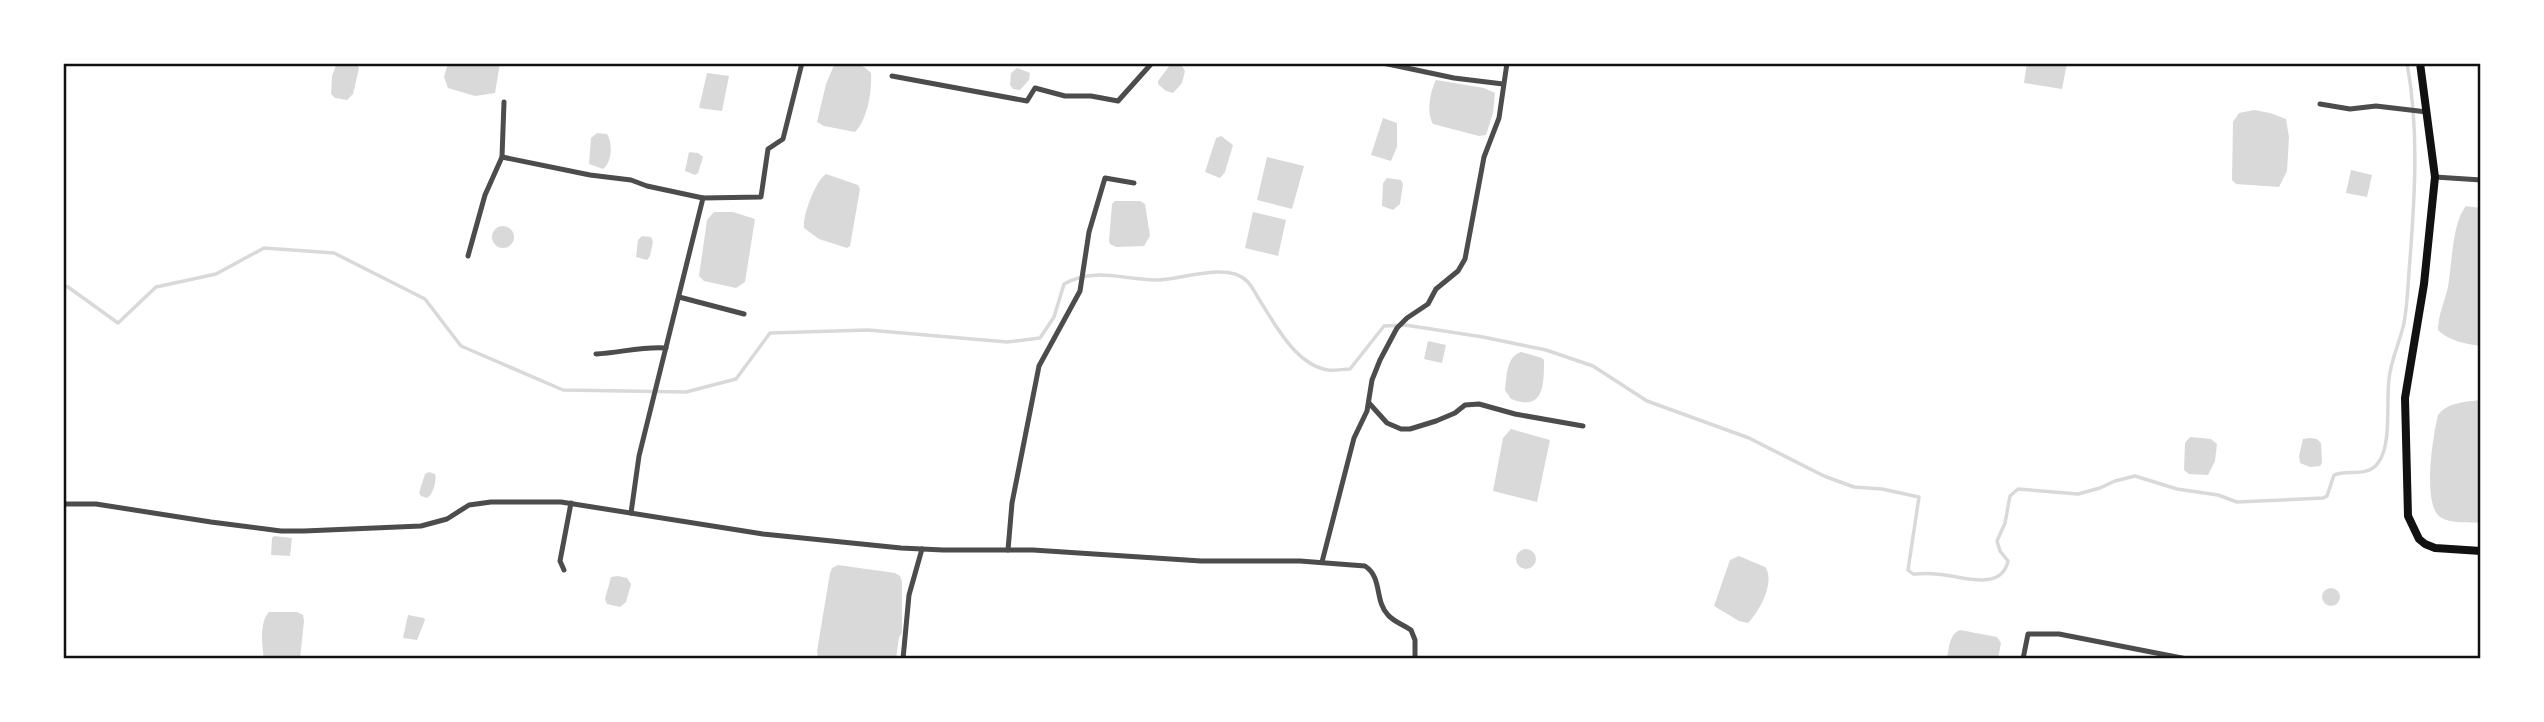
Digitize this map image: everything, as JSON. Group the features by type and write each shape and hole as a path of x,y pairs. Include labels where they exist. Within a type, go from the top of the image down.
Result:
{"main road":[{"path":"2420,63 2424,112 2435,177 2424,284 2405,398 2408,516 2418,539 2424,544 2435,548 2481,551"}],"street":[{"path":"502,157 590,175 631,180 703,198 761,197 768,149 783,139 802,63"},
{"path":"892,76 1027,101 1035,88 1065,96 1091,96 1118,101 1152,63"},
{"path":"1383,63 1454,78 1503,84"},
{"path":"1322,562 1354,438 1368,403 1372,380 1397,328 1429,304 1436,289 1458,271 1465,259 1484,156 1499,118 1507,63"},
{"path":"468,256 485,195 502,157 504,102"},
{"path":"2320,104 2350,109 2376,106 2424,112"},
{"path":"2435,177 2481,180"},
{"path":"1008,550 1012,503 1039,366 1080,290 1089,232 1105,178 1134,183"},
{"path":"631,513 639,456 703,198"},
{"path":"679,297 744,314"},
{"path":"596,354 625,353 650,347 666,348"},
{"path":"1368,403 1387,424 1401,429 1436,421 1455,413 1465,405 1479,404 1515,414 1583,426"},
{"path":"63,504 96,504 211,522 281,531 304,531 421,526 447,519 469,505 491,502 570,503 764,534 922,549 1008,550 1228,562 1322,562 1365,566 1376,577 1380,602 1386,613 1394,621 1411,630 1415,659"},
{"path":"565,570 560,561 570,503"},
{"path":"903,659 909,595 922,549"},
{"path":"2022,659 2028,634 2059,634 2187,659"}],"shaded area":[{"path":"337,63 356,63 359,68 353,94 347,100 335,98 331,94 332,76"},
{"path":"448,63 500,63 495,93 475,96 448,88 444,77"},
{"path":"835,63 859,65 871,73 868,104 863,120 855,132 817,122 826,84"},
{"path":"2027,63 2067,63 2062,89 2024,83"},
{"path":"1170,65 1182,66 1185,71 1182,83 1173,93 1158,84"},
{"path":"1017,68 1030,73 1029,80 1020,90 1013,89 1010,85 1011,73"},
{"path":"707,73 729,76 722,111 699,108"},
{"path":"1436,80 1484,88 1495,93 1493,113 1486,135 1479,136 1433,124 1430,102"},
{"path":"2254,110 2286,119 2289,137 2287,171 2279,187 2236,184 2232,180 2233,122 2239,113"},
{"path":"1383,118 1397,123 1397,147 1391,161 1371,155"},
{"path":"597,133 607,134 610,143 610,157 603,169 589,164 591,138"},
{"path":"1221,136 1233,145 1225,172 1220,178 1205,172 1216,138"},
{"path":"689,152 703,157 695,175 685,171"},
{"path":"1267,157 1304,166 1292,209 1257,200"},
{"path":"2351,170 2372,175 2367,197 2346,193"},
{"path":"826,174 858,185 860,189 850,246 847,248 819,239 804,228 810,199"},
{"path":"1387,178 1401,180 1403,184 1400,204 1393,210 1382,206 1383,183"},
{"path":"1115,201 1140,201 1145,204 1150,236 1144,246 1116,247 1110,244 1112,204"},
{"path":"2466,206 2481,208 2481,346 2452,339 2438,330 2448,287 2455,233"},
{"path":"714,212 733,212 755,219 745,282 736,288 704,281 699,276 707,220"},
{"path":"1253,212 1286,220 1278,256 1245,248"},
{"path":"503,226 511,229 514,237 511,245 503,248 495,245 492,237 495,229"},
{"path":"642,236 651,237 653,242 647,260 636,257 638,240"},
{"path":"1428,341 1446,345 1442,363 1424,359"},
{"path":"1521,352 1544,360 1540,394 1530,402 1511,399 1505,390 1512,358"},
{"path":"2481,400 2481,523 2446,520 2438,515 2433,507 2430,482 2438,415 2452,405"},
{"path":"1511,429 1550,440 1537,502 1493,491 1503,438"},
{"path":"2190,437 2211,439 2217,444 2215,461 2208,475 2189,474 2184,470 2185,443"},
{"path":"2310,438 2321,443 2320,466 2310,467 2300,463 2303,439"},
{"path":"425,474 435,474 435,480 433,491 427,498 419,493"},
{"path":"274,536 292,538 290,556 271,555"},
{"path":"1526,549 1533,552 1536,559 1533,566 1526,569 1519,566 1516,559 1519,552"},
{"path":"1739,556 1765,567 1769,580 1765,596 1748,623 1739,621 1714,606 1730,560"},
{"path":"838,565 900,576 902,633 896,659 818,659 830,573 832,568"},
{"path":"611,577 627,578 631,584 626,602 620,607 607,604 605,599"},
{"path":"2331,588 2337,591 2340,597 2337,603 2331,606 2325,603 2322,597 2325,591"},
{"path":"269,612 297,612 303,615 300,659 264,659 262,628"},
{"path":"408,615 425,620 417,640 403,638"},
{"path":"1960,630 1997,637 2001,643 1998,659 1947,659 1952,638"}],"waterway":[{"path":"63,286 118,323 156,287 216,274 264,248 334,253 425,299 461,346 563,390 686,392 736,379 770,333 868,330 1007,342 1040,338 1054,317 1064,284 1076,279 1099,275 1159,280 1205,273 1229,273 1239,275 1247,281 1289,344 1317,367 1331,370 1350,369 1384,326 1405,325 1546,350 1593,366 1647,401 1749,438 1824,476 1854,487 1882,489 1919,497 1908,570 1913,574 1988,580 2004,571 2008,561 2000,551 1997,541 2005,523 2010,496 2018,489 2078,494 2135,476 2177,489 2218,495 2237,502 2323,498 2327,496 2334,475 2374,468 2385,446 2390,372 2404,323 2408,291 2415,161 2407,63"}]}
